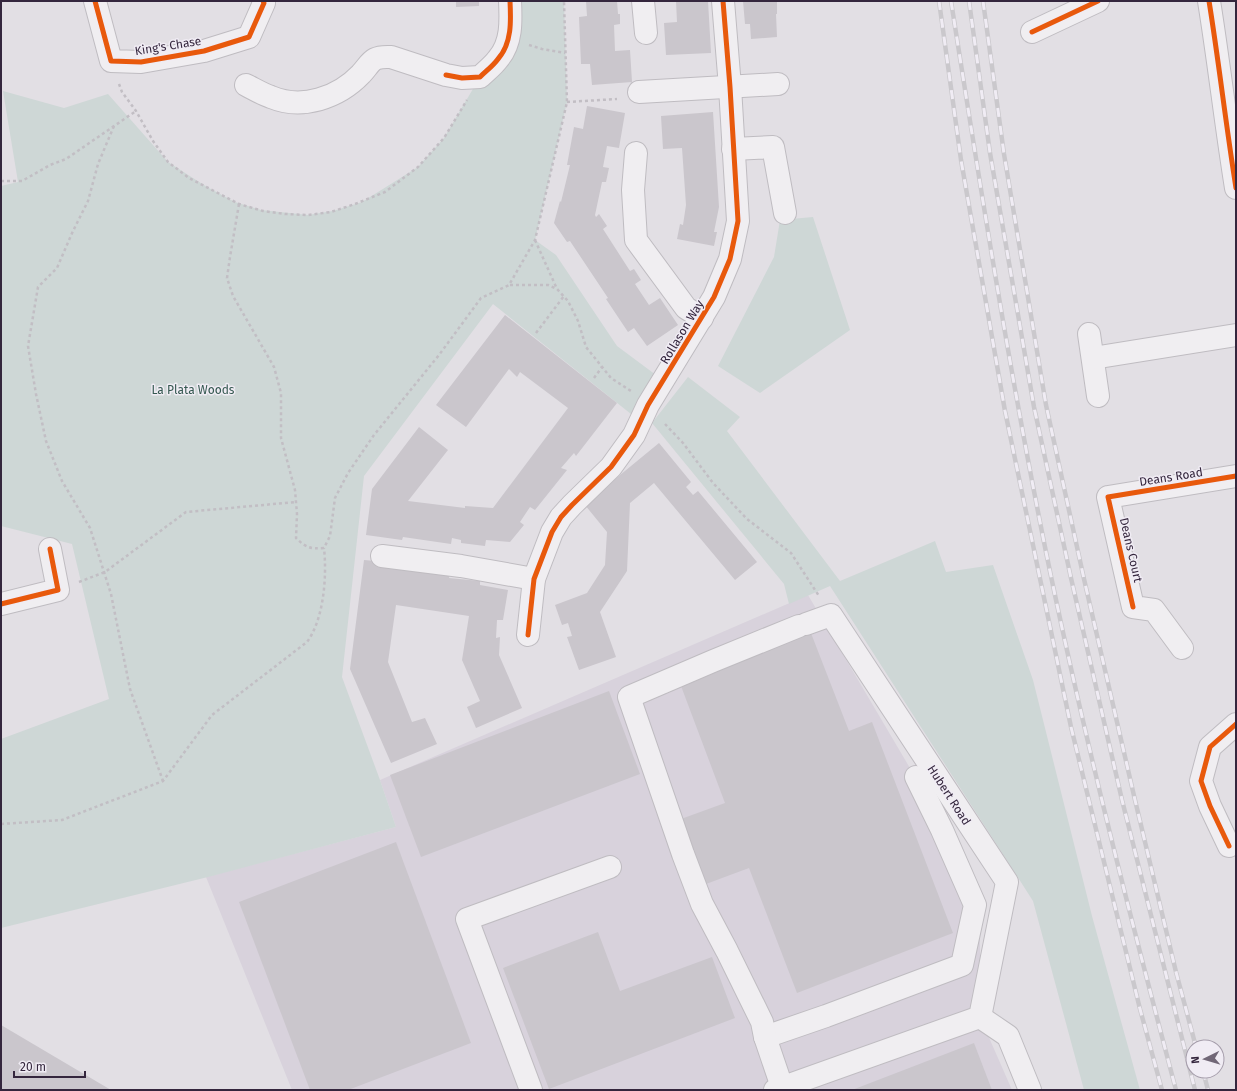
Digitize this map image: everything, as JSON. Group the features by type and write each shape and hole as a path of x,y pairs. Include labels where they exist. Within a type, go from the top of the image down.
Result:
{"street":[{"path":"95,1 111,61"},
{"name":"King's Chase","path":"111,61 141,62 204,51 249,37 264,4 263,1"},
{"path":"246,85 272,98 297,103 324,98 345,88 361,74 370,62 382,57 391,57 446,75 462,78 480,77 499,58 508,40 511,23 510,1"},
{"path":"643,1 646,33"},
{"name":"Rollason Way","path":"528,635 534,578 552,532 561,517 611,467 634,435 648,405 714,297 730,259 738,221 730,87 722,1"},
{"path":"1209,1 1236,188"},
{"path":"1032,32 1093,2"},
{"path":"639,92 778,84"},
{"path":"733,150 773,147 785,213"},
{"path":"636,153 633,190 636,240 686,308 702,318"},
{"path":"1089,334 1098,396"},
{"path":"1093,358 1236,335"},
{"name":"Deans Road","path":"1108,497 1236,476"},
{"name":"Deans Court","path":"1108,497 1133,607 1154,610 1182,648"},
{"path":"1,604 58,590 50,549"},
{"path":"382,556 461,566 534,578"},
{"path":"831,615 713,661 629,697 683,854 702,904 762,1022 778,1089 980,1017 1008,1036 1030,1090"},
{"name":"Hubert Road","path":"831,615 1007,882 980,1017"},
{"path":"1229,846 1210,806 1201,781 1210,747 1236,724"},
{"path":"765,1037 826,1016 962,965 975,905 942,830 916,777"},
{"path":"531,1090 467,919 610,867"}],"path":[{"path":"509,285 535,240 567,102 564,1"},
{"path":"511,23 518,36 527,44 542,49 566,53"},
{"path":"111,61 122,92 136,111 153,141 168,162 189,178 239,204 263,211 308,215 331,212 385,192 418,167 444,138 480,77"},
{"path":"567,102 634,98 639,92"},
{"path":"1,180 22,181 50,165 66,159 136,111"},
{"path":"114,126 98,164 88,201 57,268 38,287 28,346 46,441 62,481 90,528 111,594 130,689 163,781"},
{"path":"239,204 227,278 234,296 274,367 281,393 281,438 295,490 298,514 296,538 303,545 313,548 324,548"},
{"path":"535,240 557,289 568,300 578,322 586,347 611,378 637,395 648,405 683,444 713,483 747,520 791,553 831,615"},
{"path":"1,824 62,820 163,781 212,715 307,642 312,635 321,608 326,562 324,548 330,536 335,498 348,473 374,435 439,355 481,298 509,285 548,285 557,289"},
{"path":"536,333 564,296"},
{"path":"594,378 602,367"},
{"path":"58,590 105,572 186,512 296,502"}],"shaded area":[{"path":"808,595 980,887 980,1017 1012,1090 292,1090 206,877 396,827 380,780"}],"green space":[{"name":"La Plata Woods","path":"510,1 564,1 567,102 535,240 556,255 617,346 656,375 631,414 493,304 364,476 342,677 396,827 212,876 1,928 1,739 109,699 72,544 1,526 1,186 18,182 3,91 64,108 108,94 168,162 207,187 235,202 261,210 308,215 333,211 362,202 418,167 444,138 480,77 499,58"},
{"path":"813,217 850,330 760,393 718,366 774,257 780,220"},
{"path":"688,377 740,417 727,431 840,581 935,541 946,572 993,565 1033,680 1092,916 1140,1090 1084,1090 1033,901 830,586 789,604 784,584 652,423"}],"building":[{"path":"456,1 479,1 479,6 456,7"},
{"path":"586,1 617,1 618,14 620,14 620,24 614,25 615,51 630,50 632,82 592,85 590,64 581,64 579,17 587,16"},
{"path":"676,1 708,1 711,53 666,55 664,23 677,22"},
{"path":"743,1 777,1 777,37 751,39 750,24 745,24"},
{"path":"587,106 625,113 619,148 607,146 603,167 609,168 606,182 602,182 595,215 596,217 599,214 607,226 603,229 630,271 634,269 641,280 635,284 649,305 660,298 678,325 647,346 634,328 628,332 606,299 608,298 570,241 567,242 554,223 570,165 567,165 574,127 583,129"},
{"path":"713,112 719,207 714,232 717,232 714,246 677,239 680,224 683,225 686,205 682,148 663,149 661,116"},
{"path":"505,315 617,403 576,456 574,453 561,468 567,470 535,510 530,507 520,522 524,525 510,542 486,540 485,546 461,543 461,540 452,538 451,544 403,537 402,540 366,535 372,489 419,427 448,450 408,501 465,508 465,506 493,508 568,408 520,372 517,377 509,369 466,427 436,405"},
{"path":"659,443 691,482 686,487 693,495 698,491 757,562 735,580 654,483 630,503 627,571 600,612 616,657 579,670 567,637 572,636 568,623 562,625 555,605 587,593 605,565 607,532 585,505 612,479 614,480"},
{"path":"364,560 398,563 450,573 449,578 480,581 480,585 508,590 503,620 497,620 496,638 500,637 499,655 522,708 476,728 467,707 480,701 462,660 469,616 396,605 388,662 412,722 425,718 437,744 391,763 350,669"},
{"path":"809,628 849,731 872,722 953,933 797,993 749,868 706,884 681,819 725,803 678,678"},
{"path":"609,691 640,774 421,857 390,775"},
{"path":"396,842 471,1043 348,1090 310,1090 239,902"},
{"path":"598,932 620,991 712,957 735,1018 549,1089 503,968"},
{"path":"1,1025 111,1090 1,1090"},
{"path":"974,1043 992,1090 852,1090"}],"railway":[{"path":"939,1 961,160 1005,411 1071,727 1140,1009 1162,1090"},
{"path":"951,1 1007,346 1032,483 1060,620 1107,822 1176,1090"},
{"path":"969,1 990,153 1034,407 1071,578 1122,800 1195,1090"},
{"path":"983,1 1004,154 1046,405 1135,800 1176,972 1194,1039"},
{"path":"1205,1079 1208,1090"}],"cycle path":[{"path":"95,1 111,61 141,62 204,51 249,37 264,3 263,1"},
{"path":"446,75 462,78 480,77 496,62 503,53 510,32 510,1"},
{"path":"528,635 534,579 552,532 561,517 611,467 634,435 648,405 714,297 730,259 738,221 723,1"},
{"path":"1032,32 1098,1"},
{"path":"1209,1 1236,188"},
{"path":"1133,607 1108,497 1236,476"},
{"path":"1,604 58,590 50,549"},
{"path":"1229,846 1210,806 1201,781 1210,747 1236,724"}]}
